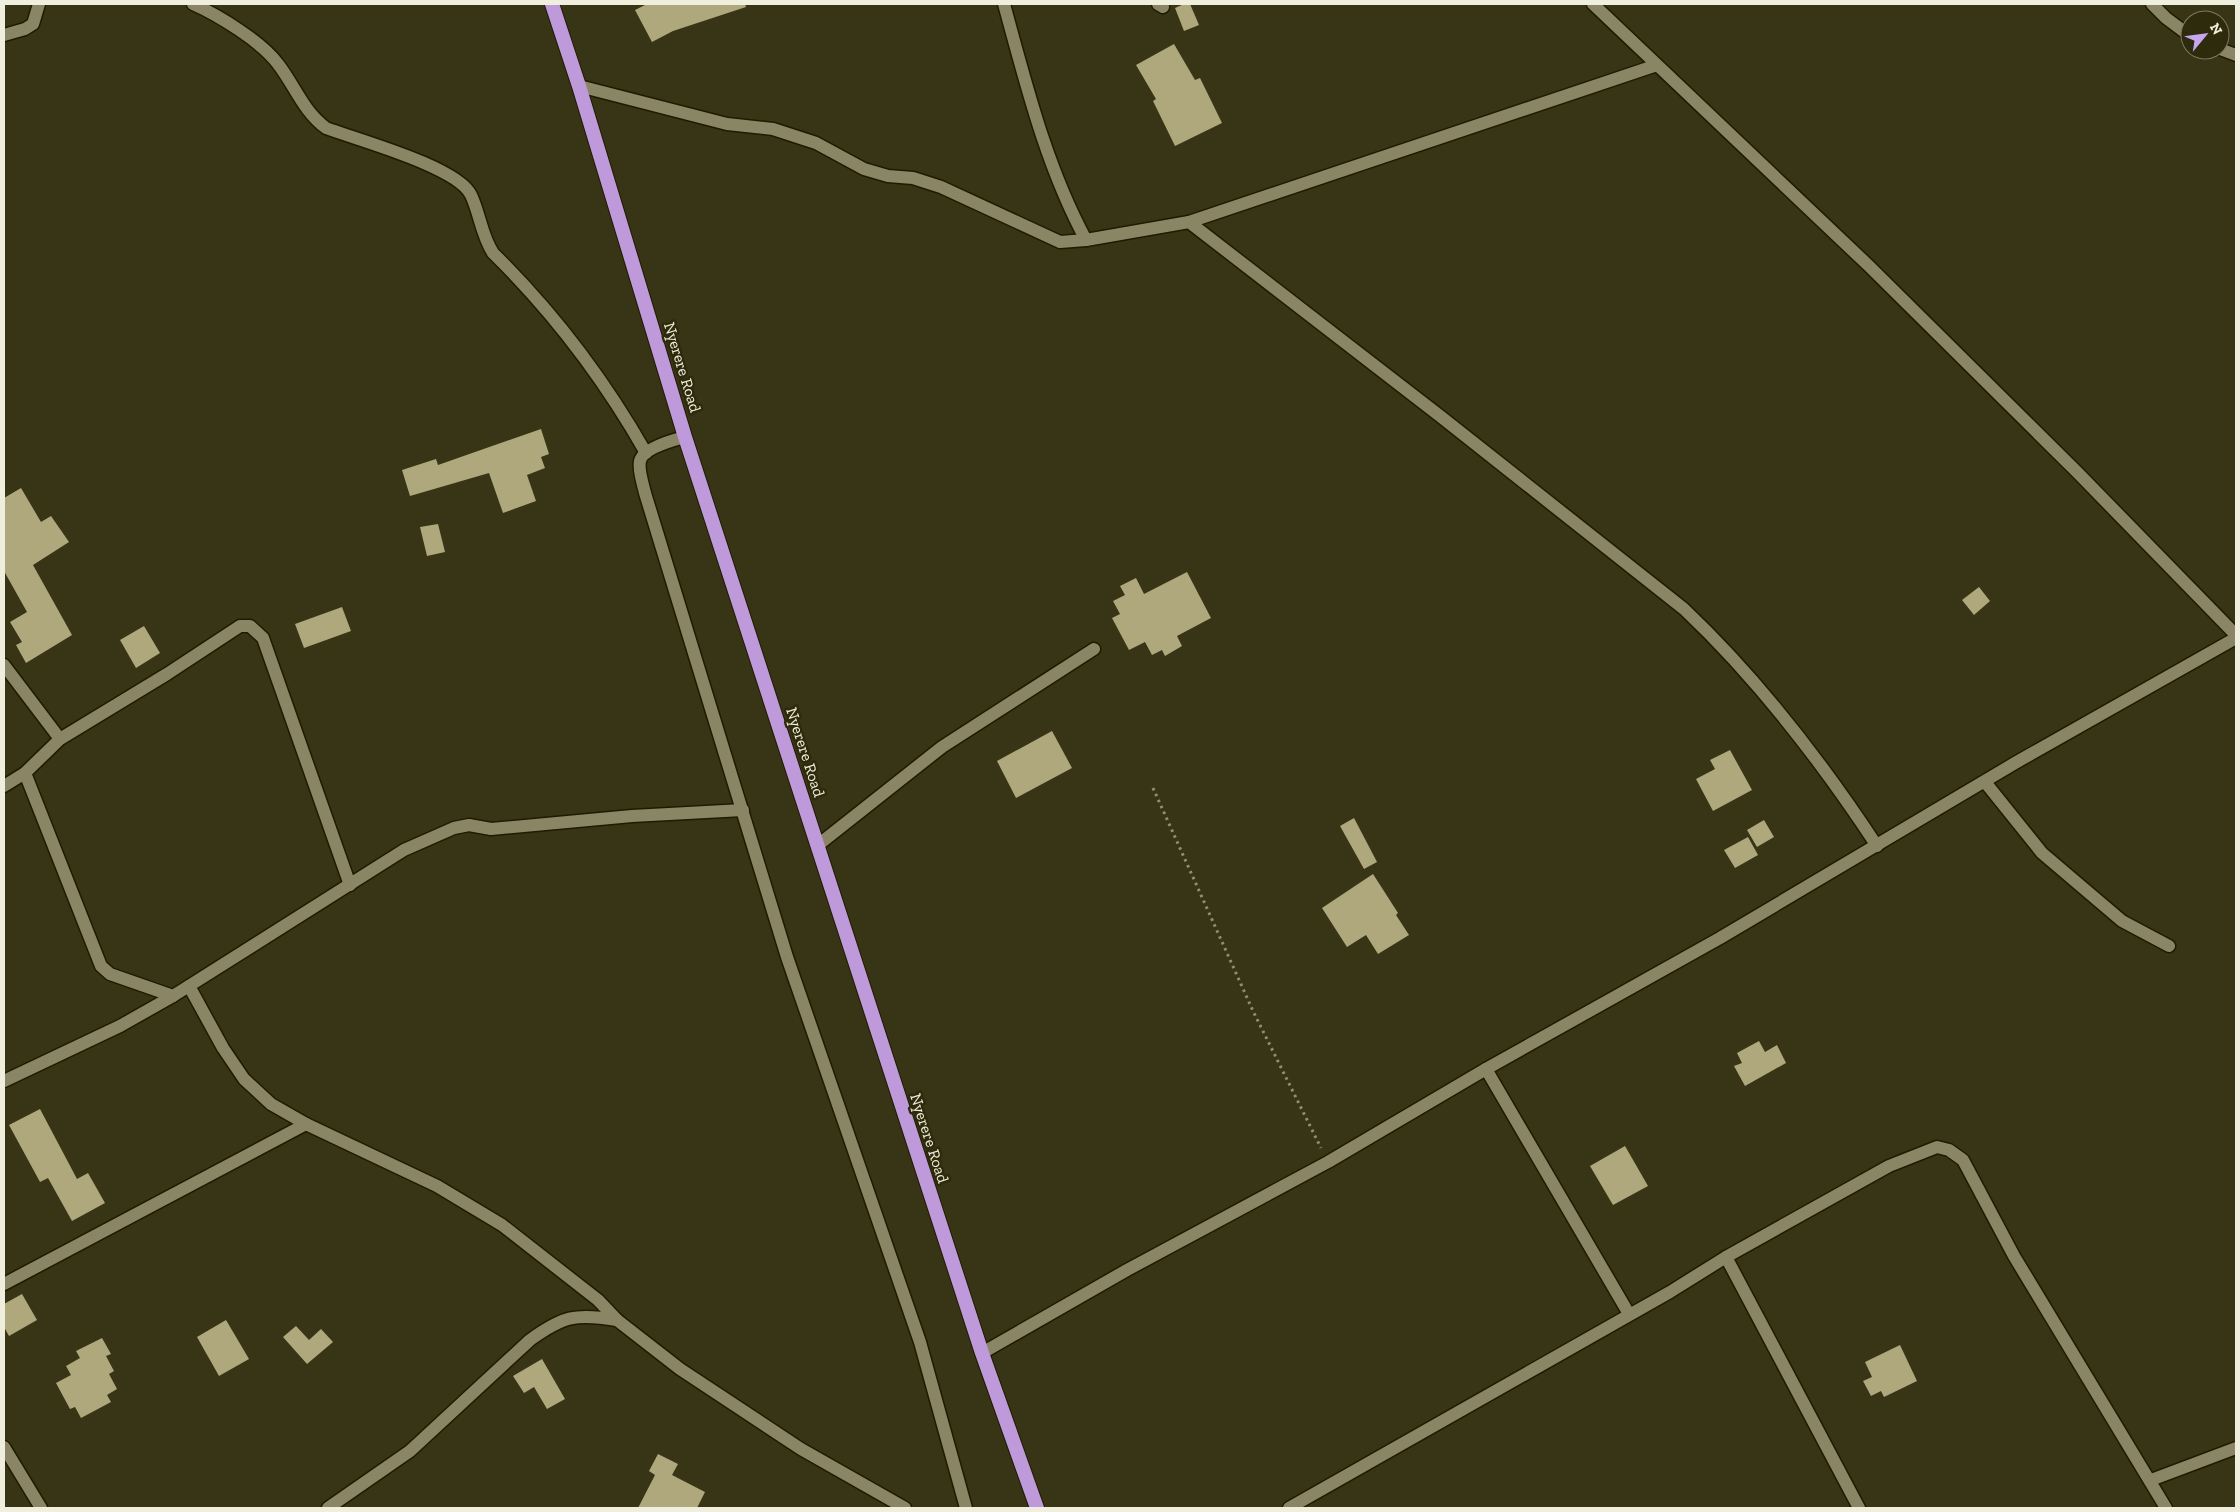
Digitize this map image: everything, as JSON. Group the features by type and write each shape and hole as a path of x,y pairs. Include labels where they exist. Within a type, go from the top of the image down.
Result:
{"highway":[{"name":"Nyerere Road","path":"552,4 579,86 685,437 982,1353 1037,1508"}],"street":[{"path":"4,36 25,29 33,24 39,4"},
{"path":"193,4 259,44 278,63 312,118 326,128 425,163 462,182 471,195 487,243 493,253 559,324 595,370 646,453"},
{"path":"1004,4 1038,124 1065,201 1086,240"},
{"path":"982,1353 1127,1270 1328,1162 1486,1069 1720,938 2236,636 2077,472 1870,267 1593,4"},
{"path":"2152,4 2180,28"},
{"path":"579,86 727,124 774,129 816,143 864,169 888,176 913,178 941,187 1060,242 1086,240 1189,222 1658,65"},
{"path":"1189,222 1440,416 1684,609 1717,641 1764,694 1822,767 1877,846"},
{"path":"685,437 663,443 646,453 639,462 645,493 787,957 920,1342 966,1508"},
{"path":"4,786 25,774 60,739 167,674 240,626 250,626 263,638 350,885"},
{"path":"818,845 942,747 1094,649"},
{"path":"4,665 60,739"},
{"path":"25,774 101,966 110,974 174,996"},
{"path":"1985,782 2042,853 2122,921 2169,946"},
{"path":"4,1081 120,1026 174,996 404,850 454,828 469,825 491,829 632,816 743,810"},
{"path":"189,986 223,1048 244,1079 270,1104 306,1124 437,1186 502,1225 598,1300 617,1320 680,1369 801,1450 905,1508"},
{"path":"1486,1069 1629,1314"},
{"path":"4,1284 306,1124"},
{"path":"1289,1508 1726,1257 1890,1166 1927,1149 1937,1147 1949,1150 1963,1160 2014,1256 2151,1480 2166,1508"},
{"path":"1726,1257 1859,1508"},
{"path":"328,1508 410,1451 530,1340 549,1326 574,1316 617,1320"},
{"path":"4,1447 41,1508"},
{"path":"2151,1480 2236,1448"}],"path":[{"path":"1153,788 1252,1011 1328,1162"}],"building":[{"path":"647,4 745,4 746,7 673,31 652,42 635,10"},
{"path":"1184,4 1190,4 1199,25 1184,31 1175,8"},
{"path":"1174,44 1195,80 1200,78 1222,123 1175,146 1153,101 1156,99 1136,65"},
{"path":"541,429 549,454 541,457 545,468 527,475 536,501 503,513 489,473 410,496 402,470 436,459 438,465"},
{"path":"21,488 41,522 51,516 69,542 33,565 72,635 26,663 16,645 22,642 10,622 27,612 4,571 4,498"},
{"path":"438,524 445,552 427,556 420,527"},
{"path":"1187,572 1211,618 1177,636 1182,646 1165,656 1162,650 1152,655 1145,642 1129,650 1112,618 1120,614 1113,601 1125,595 1120,586 1136,578 1144,594"},
{"path":"1979,587 1990,601 1974,615 1962,600"},
{"path":"342,607 351,631 304,648 295,624"},
{"path":"144,626 160,653 136,668 120,640"},
{"path":"1052,731 1072,768 1016,798 997,761"},
{"path":"1730,750 1752,790 1713,811 1696,779 1715,769 1710,760"},
{"path":"1354,818 1377,862 1364,869 1340,826"},
{"path":"1764,820 1774,837 1757,847 1747,830"},
{"path":"1748,837 1758,855 1735,868 1724,850"},
{"path":"1373,874 1398,913 1396,915 1409,935 1378,954 1366,935 1347,947 1322,908"},
{"path":"1759,1041 1765,1052 1777,1045 1786,1063 1745,1086 1734,1066 1742,1063 1737,1053"},
{"path":"40,1109 77,1179 88,1173 105,1203 72,1221 48,1178 40,1182 9,1125"},
{"path":"1625,1146 1648,1186 1613,1205 1590,1166"},
{"path":"22,1294 37,1320 9,1336 4,1327 4,1304"},
{"path":"226,1320 249,1359 219,1376 197,1337"},
{"path":"296,1326 309,1340 321,1329 333,1342 307,1364 283,1337"},
{"path":"102,1338 111,1354 106,1356 114,1371 109,1374 117,1389 107,1395 111,1402 81,1418 75,1407 70,1409 56,1383 71,1375 66,1366 80,1358 76,1351"},
{"path":"1900,1345 1917,1381 1884,1397 1881,1391 1871,1396 1863,1381 1872,1377 1865,1362"},
{"path":"542,1359 565,1399 547,1409 534,1387 524,1393 513,1376"},
{"path":"658,1454 678,1464 672,1475 705,1492 697,1508 638,1508 655,1475 649,1471"}]}
